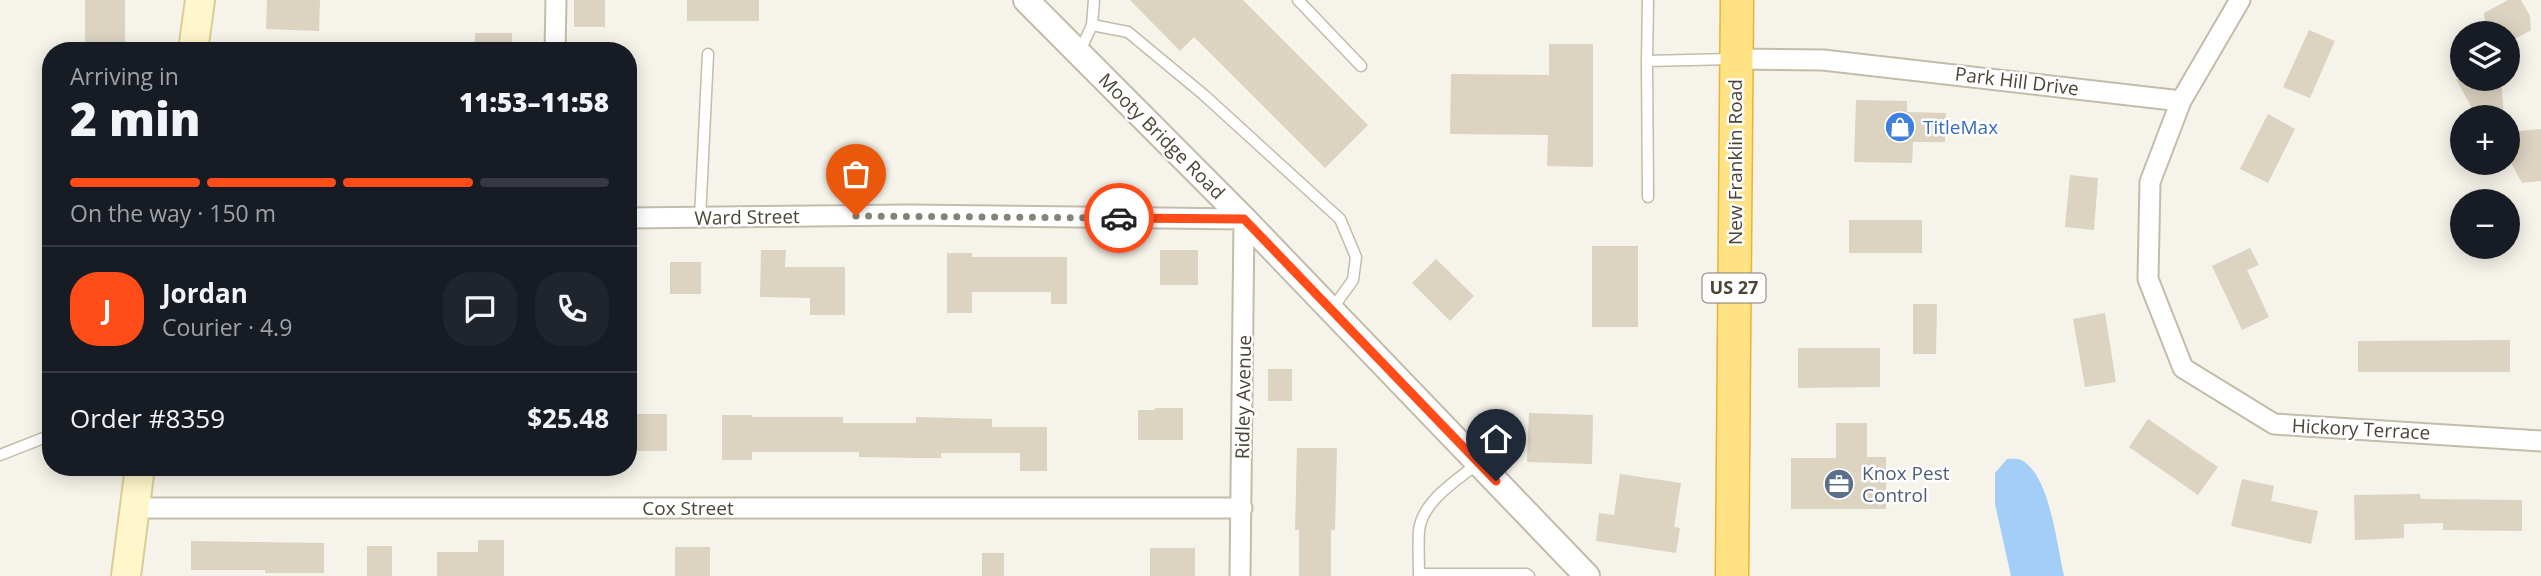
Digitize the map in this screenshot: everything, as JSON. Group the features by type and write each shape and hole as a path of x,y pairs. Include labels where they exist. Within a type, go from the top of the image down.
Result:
{"highway":[{"name":"New Franklin Road","path":"1732,576 1737,0"}],"main road":[{"path":"194,42 200,0"},
{"path":"126,576 139,476"}],"street":[{"path":"555,42 556,0"},
{"name":"Mooty Bridge Road","path":"1026,0 1244,219 1587,576"},
{"path":"2181,100 2240,0"},
{"name":"Park Hill Drive","path":"1736,59 1823,60 2181,100"},
{"name":"Hickory Terrace","path":"2181,100 2150,182 2148,279 2183,368 2274,424 2541,440"},
{"name":"Ward Street","path":"637,218 908,215 1244,219"},
{"name":"Ridley Avenue","path":"1240,576 1244,219"},
{"name":"Cox Street","path":"134,508 1242,508"}],"lane":[{"path":"1079,53 1092,24 1094,0"},
{"path":"1298,0 1361,66"},
{"path":"1648,0 1648,197"},
{"path":"1092,24 1128,32 1204,95 1340,219 1356,257 1353,280 1332,310"},
{"path":"700,218 708,54"},
{"path":"1647,61 1736,59"},
{"path":"0,456 42,439"},
{"path":"1478,463 1438,495 1427,511 1419,527 1419,575 1526,573 1529,576"}],"water":[{"path":"2007,459 2023,461 2040,482 2051,513 2064,576 2011,576 1995,504 1995,473"}],"building":[{"path":"85,0 125,0 125,42 85,42"},
{"path":"267,0 320,0 319,31 266,29"},
{"path":"574,0 605,0 605,27 574,27"},
{"path":"687,0 759,0 759,21 687,21"},
{"path":"1130,0 1243,0 1368,125 1325,168 1194,37 1180,51"},
{"path":"2508,0 2521,0 2530,16 2531,30 2520,36 2520,21 2485,21 2484,13"},
{"path":"2309,30 2335,41 2310,98 2283,87"},
{"path":"475,33 512,33 512,42 475,42"},
{"path":"1549,44 1593,44 1593,167 1547,166 1548,135 1450,134 1451,74 1549,75"},
{"path":"2463,91 2502,91 2503,105 2470,105"},
{"name":"TitleMax","path":"1856,100 1907,101 1907,112 1946,113 1945,142 1913,142 1912,163 1854,162"},
{"path":"2268,114 2295,129 2268,183 2240,169"},
{"path":"2541,129 2541,181 2522,183 2518,175 2520,175 2520,131"},
{"path":"2070,175 2098,178 2094,230 2065,227"},
{"path":"1849,220 1922,220 1922,253 1849,253"},
{"path":"1592,246 1638,246 1638,327 1592,327"},
{"path":"2250,248 2259,265 2247,270 2269,317 2242,330 2212,266"},
{"path":"761,250 786,250 785,267 845,267 845,315 810,315 810,298 760,297"},
{"path":"1160,250 1198,250 1198,285 1160,285"},
{"path":"947,253 972,253 972,257 1067,257 1067,304 1051,304 1051,292 972,292 972,313 947,313"},
{"path":"1436,259 1474,296 1450,321 1412,283"},
{"path":"670,262 701,262 701,294 670,294"},
{"path":"1913,304 1937,304 1936,354 1913,354"},
{"path":"2105,313 2116,382 2085,387 2073,319"},
{"path":"2510,340 2510,372 2358,372 2358,341"},
{"path":"1798,348 1880,348 1880,387 1798,388"},
{"path":"1268,369 1292,369 1292,401 1268,401"},
{"path":"1183,408 1183,440 1138,440 1138,410"},
{"path":"1529,413 1593,415 1592,464 1527,462"},
{"path":"637,414 667,414 667,451 637,451"},
{"path":"722,415 843,417 843,423 916,423 916,417 992,419 992,427 1047,427 1047,471 1020,471 1020,453 941,453 941,458 916,458 859,457 859,452 752,452 752,460 722,460"},
{"path":"2148,419 2218,467 2198,495 2129,447"},
{"name":"Knox Pest Control","path":"1836,423 1867,423 1867,457 1886,457 1886,509 1791,509 1791,458 1836,458"},
{"path":"1297,448 1337,448 1335,530 1331,530 1331,576 1299,576 1299,530 1295,530"},
{"path":"1620,474 1681,483 1674,527 1680,528 1676,553 1596,541 1599,513 1614,515"},
{"path":"2242,479 2274,486 2271,501 2318,511 2311,544 2231,526"},
{"path":"2420,494 2421,499 2522,500 2522,531 2443,530 2443,523 2404,524 2404,538 2355,540 2354,495"},
{"path":"478,540 504,540 504,576 437,576 437,552 478,552"},
{"path":"191,541 324,543 324,573 191,570"},
{"path":"367,546 392,546 392,576 367,576"},
{"path":"675,547 710,547 710,576 675,576"},
{"path":"1150,548 1195,548 1195,576 1150,576"},
{"path":"982,553 1004,553 1004,576 982,576"}],"way so far":[{"path":"856,216 1119,218"}],"place":[{"name":"TitleMax","path":"1900,127"},
{"name":"Knox Pest Control","path":"1839,484"}],"route":[{"path":"1119,218 1244,219 1496,481"}]}
